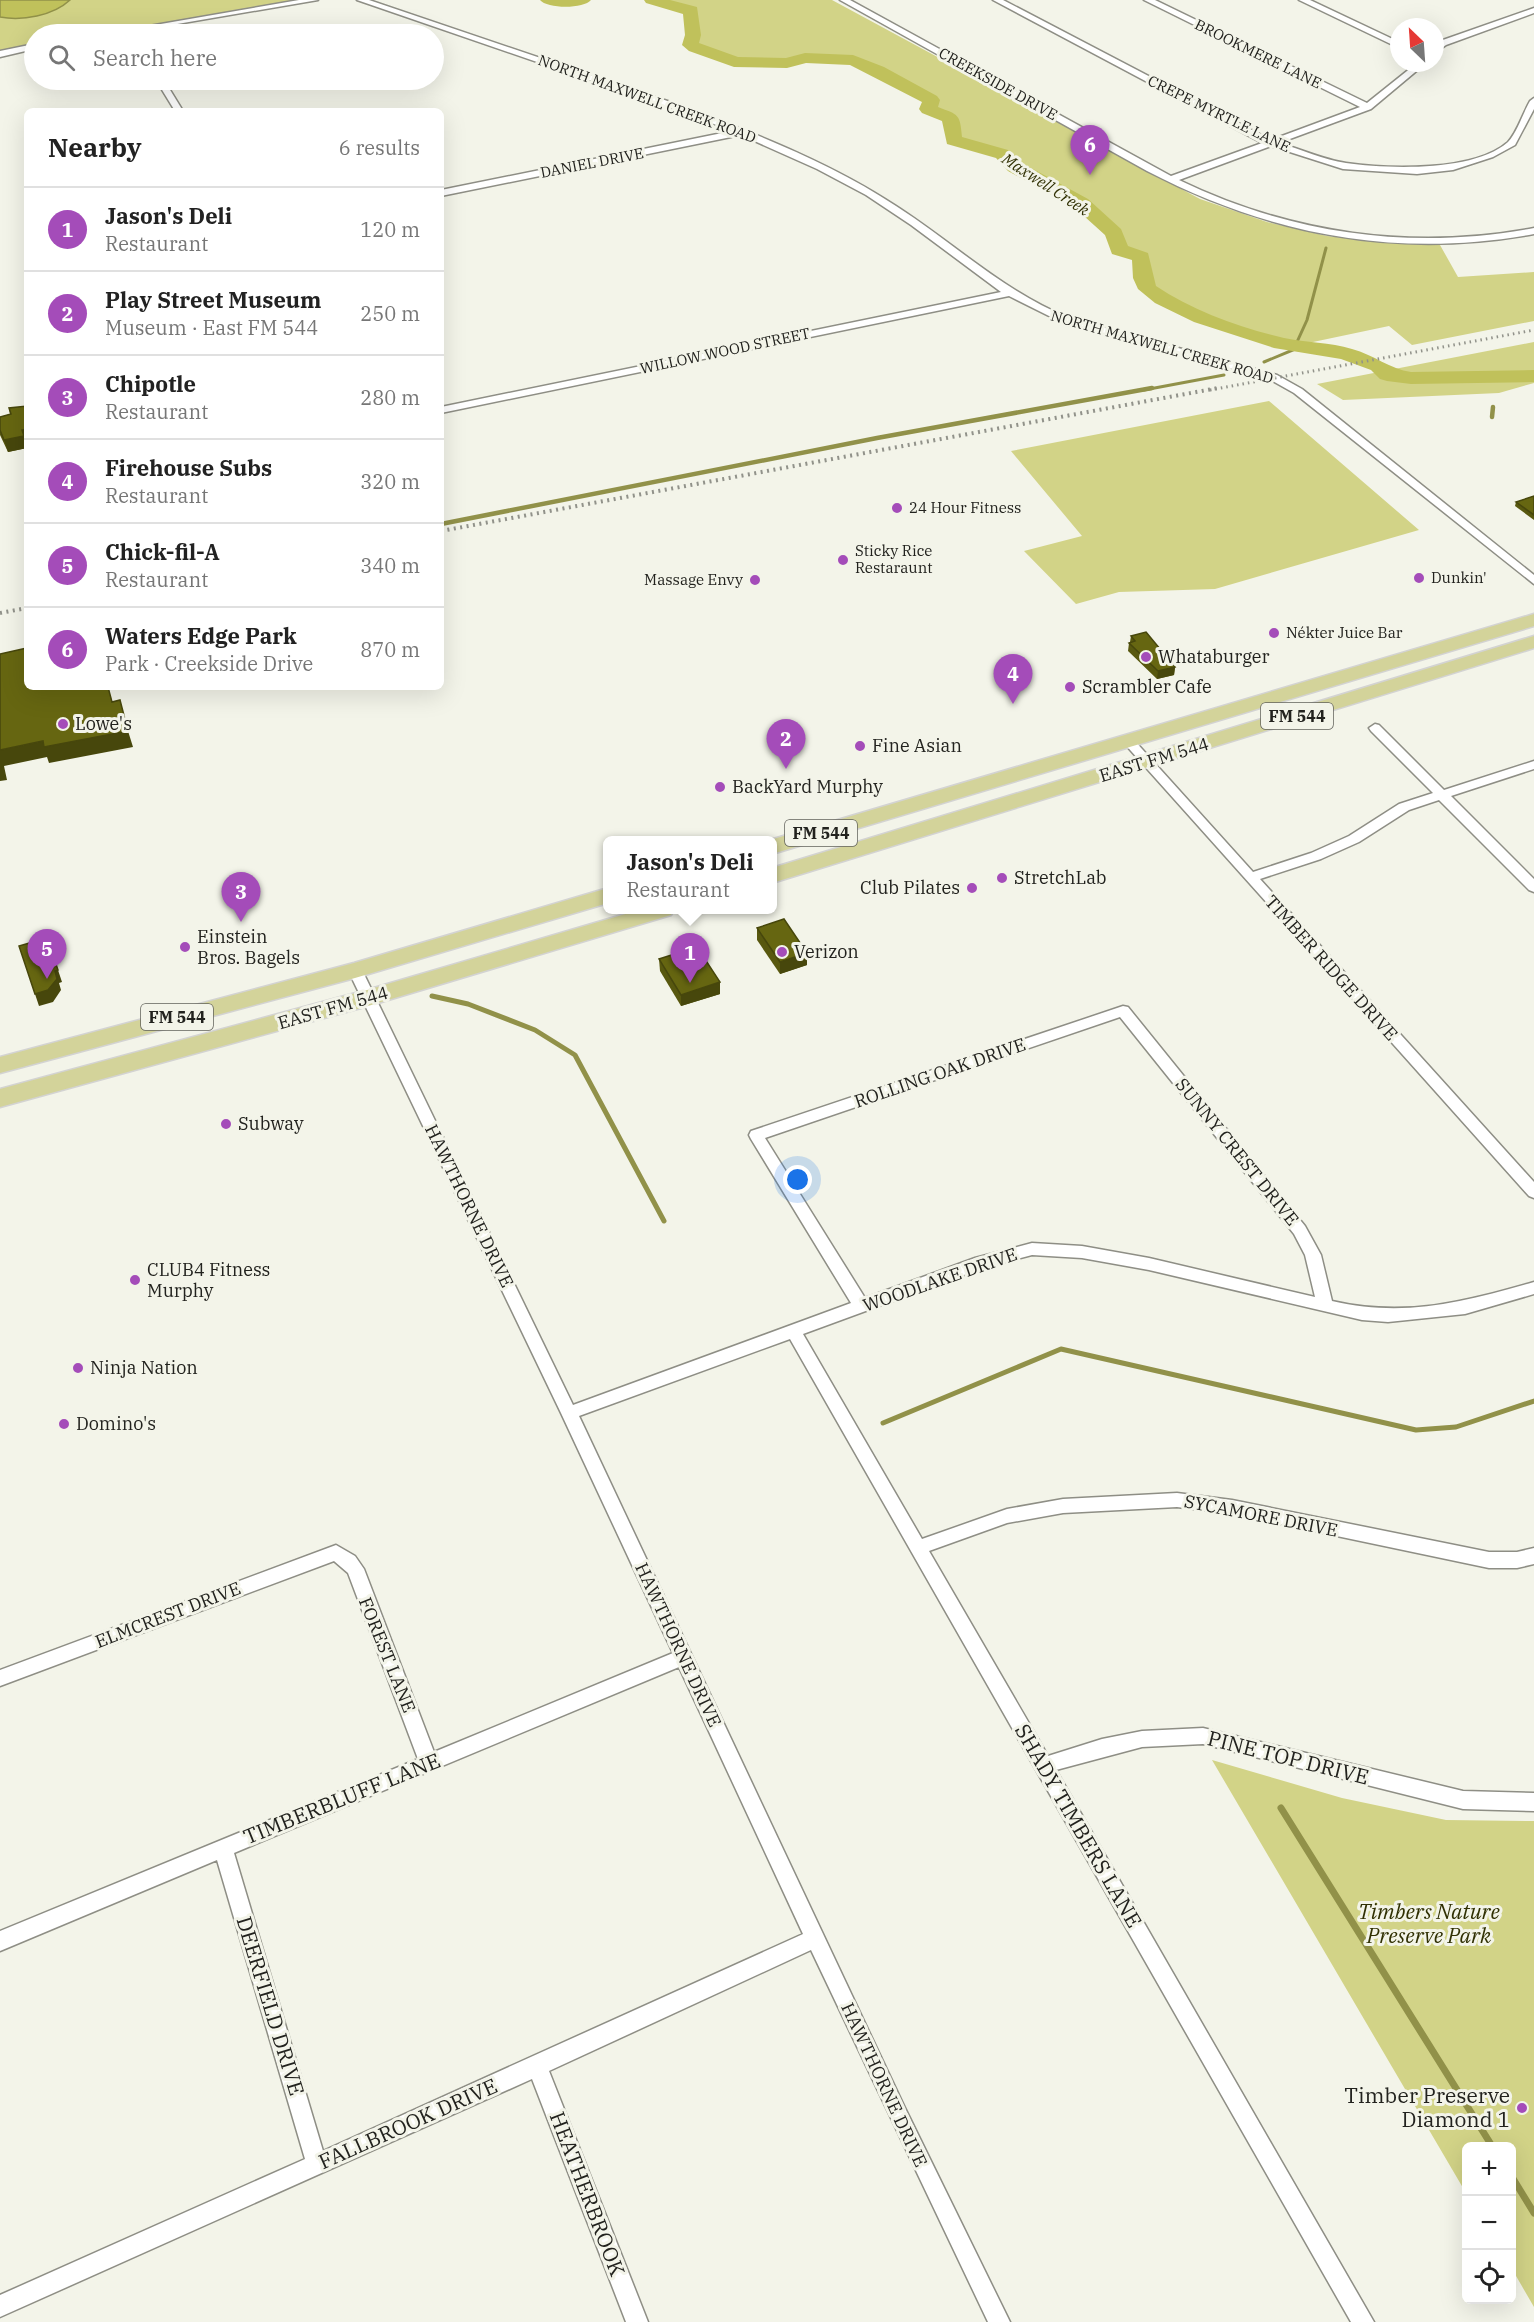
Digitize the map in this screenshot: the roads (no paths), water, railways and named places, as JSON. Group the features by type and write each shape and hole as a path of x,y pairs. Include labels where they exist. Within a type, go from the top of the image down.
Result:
{"main road":[{"name":"EAST FM 544","path":"777,846 1534,620"},
{"name":"EAST FM 544","path":"777,874 1148,763 1534,642"},
{"path":"777,859 836,841 866,819"},
{"name":"EAST FM 544","path":"0,1065 355,970 603,896"},
{"name":"EAST FM 544","path":"0,1098 368,998 646,914"}],"street":[{"path":"178,24 314,0"},
{"name":"NORTH MAXWELL CREEK ROAD","path":"361,0 432,24"},
{"name":"CREEKSIDE DRIVE","path":"844,0 1172,179 1249,213 1294,226 1365,238 1416,242 1466,240 1534,231"},
{"name":"CREPE MYRTLE LANE","path":"996,0 1268,142 1343,166 1417,171 1452,167 1490,156 1512,143 1534,101"},
{"name":"BROOKMERE LANE","path":"1148,0 1368,107"},
{"path":"1302,0 1390,41"},
{"path":"1444,43 1534,10"},
{"name":"NORTH MAXWELL CREEK ROAD","path":"444,28 692,112 742,132 832,174 890,206 1035,309 1065,320 1250,369 1285,384 1298,391 1534,581"},
{"path":"0,54 24,49"},
{"path":"1172,179 1368,107 1411,72"},
{"path":"166,90 177,108"},
{"name":"DANIEL DRIVE","path":"444,192 742,132"},
{"name":"WILLOW WOOD STREET","path":"444,409 1010,293"},
{"path":"1375,728 1534,887"},
{"name":"TIMBER RIDGE DRIVE","path":"1129,742 1534,1192"},
{"path":"1251,878 1316,856 1354,839 1404,807 1534,765"},
{"name":"HAWTHORNE DRIVE","path":"355,970 569,1413 815,1938 999,2322"},
{"name":"ROLLING OAK DRIVE","path":"861,1306 756,1136 1124,1011"},
{"name":"SUNNY CREST DRIVE","path":"1124,1011 1300,1230 1313,1256 1325,1306"},
{"name":"WOODLAKE DRIVE","path":"569,1413 981,1262 1032,1250 1082,1252 1149,1264 1325,1306 1388,1316 1465,1308 1534,1288"},
{"name":"SHADY TIMBERS LANE","path":"793,1330 1363,2322"},
{"name":"SYCAMORE DRIVE","path":"918,1548 1007,1516 1063,1506 1177,1500 1232,1507 1489,1560 1517,1560 1534,1556"},
{"name":"ELMCREST DRIVE","path":"0,1678 336,1553"},
{"name":"FOREST LANE","path":"336,1553 349,1561 355,1569 429,1764"},
{"name":"TIMBERBLUFF LANE","path":"0,1941 684,1657"},
{"name":"PINE TOP DRIVE","path":"1043,1766 1114,1742 1178,1734 1203,1736 1463,1800 1534,1802"},
{"name":"DEERFIELD DRIVE","path":"223,1848 317,2164"},
{"name":"FALLBROOK DRIVE","path":"0,2306 537,2066 815,1938"},
{"name":"HEATHERBROOK","path":"537,2066 637,2322"}],"waterway":[{"name":"Maxwell Creek","path":"548,0 583,0"},
{"name":"Maxwell Creek","path":"652,0 691,11 693,35 690,45 724,56 734,62 787,63 805,58 853,60 931,100 928,109 951,118 953,140 1002,154 1015,167 1081,203 1114,233 1119,250 1141,257 1143,278 1148,289 1162,299 1201,318 1281,344 1345,353 1378,366 1387,375 1411,378 1534,376"},
{"path":"1264,362 1300,347 1297,342 1307,320 1326,248"},
{"path":"1144,390 1224,375"},
{"path":"444,523 877,438 1152,388"},
{"path":"1492,417 1493,407"},
{"path":"432,996 468,1004 535,1030 575,1055 664,1221"},
{"path":"883,1423 1061,1349 1416,1430 1456,1427 1534,1401"},
{"path":"1281,1808 1490,2142"},
{"path":"1516,2184 1534,2213"}],"railway":[{"path":"1210,390 1534,330"},
{"path":"444,530 1218,388"},
{"path":"0,613 24,609"}],"place":[{"name":"Waters Edge Park","path":"1090,175"},
{"name":"24 Hour Fitness","path":"897,508"},
{"name":"Sticky Rice Restaraunt","path":"843,560"},
{"name":"Dunkin'","path":"1419,578"},
{"name":"Massage Envy","path":"755,580"},
{"name":"Nékter Juice Bar","path":"1274,633"},
{"name":"Whataburger","path":"1146,657"},
{"name":"Scrambler Cafe","path":"1070,687"},
{"name":"Firehouse Subs","path":"1013,704"},
{"name":"Lowe's","path":"63,724"},
{"name":"Fine Asian","path":"860,746"},
{"name":"Play Street Museum","path":"786,769"},
{"name":"BackYard Murphy","path":"720,787"},
{"name":"StretchLab","path":"1002,878"},
{"name":"Club Pilates","path":"972,888"},
{"name":"Chipotle","path":"241,922"},
{"name":"Einstein Bros. Bagels","path":"185,947"},
{"name":"Verizon","path":"782,952"},
{"name":"Chick-fil-A","path":"47,979"},
{"name":"Jason's Deli","path":"690,983"},
{"name":"Subway","path":"226,1124"},
{"name":"CLUB4 Fitness Murphy","path":"135,1280"},
{"name":"Ninja Nation","path":"78,1368"},
{"name":"Domino's","path":"64,1424"},
{"name":"Timber Preserve Diamond 1","path":"1522,2108"}],"park label":[{"name":"Timbers Nature Preserve Park","path":"1429,1924"}]}
